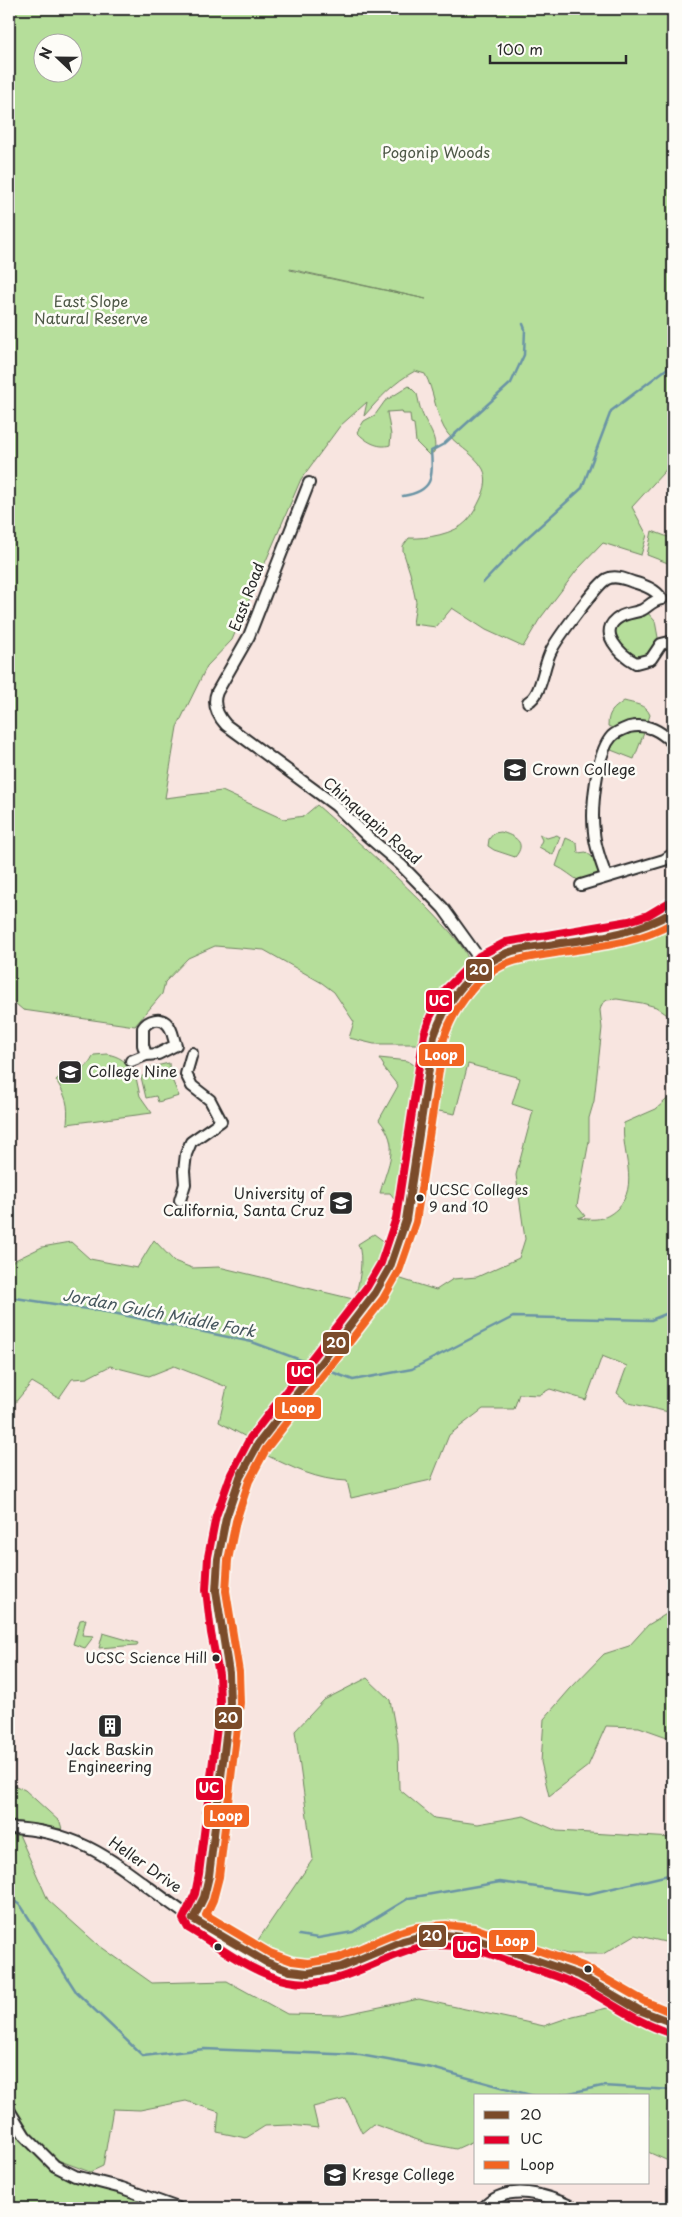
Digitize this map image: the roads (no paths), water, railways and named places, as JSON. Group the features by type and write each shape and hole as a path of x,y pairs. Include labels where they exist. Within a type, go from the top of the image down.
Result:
{"main road":[{"path":"193,1919 204,1897 209,1876 230,1703 229,1673 216,1591 222,1536 240,1477 251,1454 280,1414 348,1330 383,1280 401,1236 410,1202 434,1036 439,1022 454,995 484,965 509,952 632,931 652,924 673,912"},
{"name":"Heller Drive","path":"193,1919 264,1961 285,1970 306,1973 323,1972 352,1964 406,1940 420,1936 448,1935 473,1939 579,1975 647,2013 673,2023"}],"street":[{"name":"East Road","path":"221,719 214,699 249,636 309,483"},
{"path":"528,702 533,700 539,692 545,666 555,645 604,580 613,577 629,580 656,591 662,599 639,611 620,616 610,626 609,636 612,643 626,657 636,663 651,659 661,644 673,641"},
{"name":"Chinquapin Road","path":"221,719 237,734 335,805 422,885 443,908 484,965"},
{"path":"606,876 594,834 594,801 596,776 612,736 626,728 648,726 659,730 673,743"},
{"path":"581,885 664,860 673,854"},
{"path":"131,1061 146,1055 158,1054 176,1045 168,1025 160,1020 150,1021 146,1024 142,1033 146,1055"},
{"path":"180,1200 185,1184 186,1154 190,1142 221,1121 210,1100 192,1086 186,1074 192,1053"},
{"name":"Heller Drive","path":"9,1828 44,1832 67,1838 98,1851 193,1919"},
{"path":"9,2110 25,2136 55,2166 75,2176 122,2188 178,2208"},
{"path":"483,2208 495,2199 516,2192 542,2194 575,2208"}],"waterway":[{"path":"403,496 413,494 426,487 432,469 431,451 444,444 511,383 524,355 525,329 523,324"},
{"path":"483,583 519,545 582,488 611,411 669,367 673,344"},
{"name":"Jordan Gulch Middle Fork","path":"9,1297 113,1313 252,1342 314,1365"},
{"name":"Jordan Gulch Middle Fork","path":"321,1368 353,1380 412,1369 513,1317 651,1320 673,1311"},
{"path":"299,1935 318,1938 353,1932 409,1898 500,1882 588,1894 673,1874"},
{"path":"9,1897 21,1906 77,1993 143,2056 204,2049 360,2055 432,2068 527,2094"},
{"path":"565,2094 602,2086 673,2090"}],"place":[{"name":"Crown College","path":"515,770"},
{"name":"College Nine","path":"70,1072"},
{"name":"UCSC Colleges 9 and 10","path":"420,1198"},
{"name":"University of California, Santa Cruz","path":"341,1203"},
{"name":"UCSC Science Hill","path":"216,1658"},
{"name":"Jack Baskin Engineering","path":"110,1726"},
{"name":"Kresge College","path":"335,2175"}],"park label":[{"name":"Pogonip Woods","path":"436,153"},
{"name":"East Slope Natural Reserve","path":"91,310"}]}
